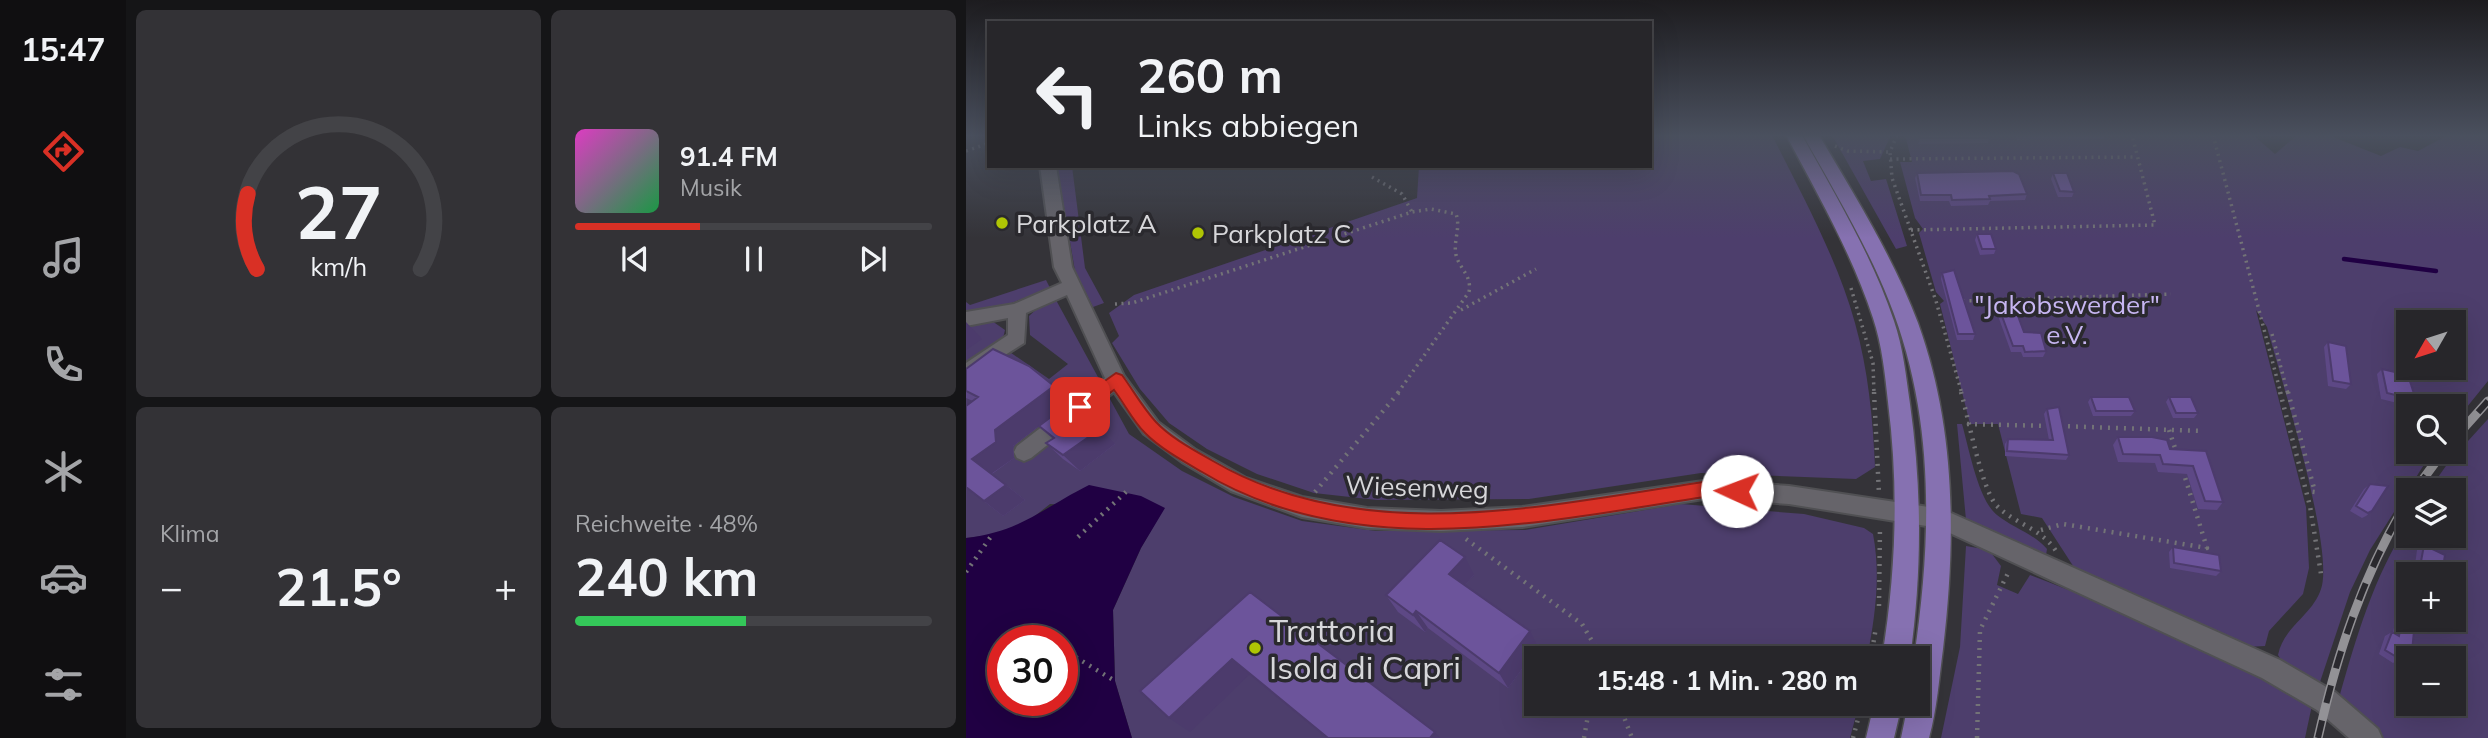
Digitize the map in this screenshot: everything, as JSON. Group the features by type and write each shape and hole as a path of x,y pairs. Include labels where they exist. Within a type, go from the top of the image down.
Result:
{"main road":[{"path":"1812,169 1844,230 1884,320 1894,363 1907,453 1910,512 1903,616 1898,646"},
{"path":"1831,169 1877,251 1908,325 1937,456 1942,519 1935,614 1916,738"},
{"path":"1880,738 1885,716"}],"street":[{"name":"Wiesenweg","path":"1049,169 1063,267 1070,287 1116,380 1151,428 1189,456 1239,485 1302,507 1367,518 1441,521 1522,517 1710,489 1789,495 1942,519 2270,669 2326,701 2369,738"},
{"path":"966,319 1017,310 1070,287"},
{"path":"966,373 1017,338 1017,310"},
{"path":"1024,452 1116,380"}],"path":[{"path":"1891,169 1936,301 1967,424 1993,502 2004,514 2041,530 2063,524 2207,548 2169,430"},
{"path":"1911,230 2155,225 2139,169"},
{"path":"2222,169 2306,491 2320,574"},
{"path":"1372,177 1402,194 1412,212"},
{"path":"1115,304 1132,303 1412,212 1447,210 1456,214 1460,222 1456,255 1470,274 1472,288 1416,372 1302,507"},
{"path":"1458,312 1536,269"},
{"path":"1850,286 1873,363 1879,507 1879,612"},
{"path":"1958,301 2171,294"},
{"path":"1936,301 1945,301"},
{"path":"2272,334 2315,492 2306,491"},
{"path":"1967,424 2203,431"},
{"path":"1078,537 1128,490"},
{"path":"1441,521 1583,624 1597,646"},
{"path":"966,572 992,535"},
{"path":"1977,738 1980,630 2017,554"},
{"path":"1873,646 1877,624"},
{"path":"1078,659 1115,681"},
{"path":"1584,738 1589,716"},
{"path":"1624,716 1632,738"},
{"path":"1853,738 1859,716"}],"green space":[{"path":"1058,169 1072,169 1085,268 1104,303 1093,307 1075,271"},
{"path":"1419,169 1789,169 1839,275 1860,340 1867,376 1875,467 1856,479 1701,473 1529,499 1377,500 1314,493 1257,474 1207,449 1169,423 1140,389 1112,343 1119,336 1109,313 1134,295 1417,198"},
{"path":"1851,169 1866,169 1871,181 1886,179 1907,246 1896,249"},
{"name":"\"Jakobswerder\" e.V.","path":"1902,169 2488,169 2488,381 2466,408 2466,394 2396,394 2396,464 2424,464 2416,478 2396,478 2396,509 2370,550 2350,592 2319,685 2283,663 2278,655 2286,636 2317,598 2323,569 2320,538 2304,461 2267,327 2256,310 2306,507 2309,568 2303,594 2269,631 2265,646 2246,647 2079,575 2042,518 2021,514 1998,424 1970,424 1940,304 1944,301 1936,292 1919,233 1923,229 1915,218"},
{"path":"1046,280 1050,288 1004,306 966,316 966,302 970,305"},
{"path":"1056,300 1129,434 1182,471 1234,497 1302,521 1376,531 1525,530 1681,504 1804,514 1864,528 1873,534 1877,565 1875,612 1869,646 1524,646 1524,716 1856,716 1850,738 1132,738 1115,681 1113,610 1141,548 1164,508 1050,504 1026,523 992,535 966,538 966,326 992,321 1005,330 1001,346 1049,379 1068,364 1030,335 1029,316 1040,306"},
{"path":"2488,419 2488,738 2381,738 2339,698 2359,630 2396,544 2396,548 2466,548 2466,478 2437,478 2447,464 2466,464 2466,443"},
{"path":"1957,424 1962,424 1975,473 1990,508 2003,520 2041,543 2047,549 2046,555 2038,556 1966,520"},
{"path":"1966,546 1989,550 2001,566 1997,585 2018,594 2030,575 2174,634 2279,685 2312,705 2305,738 1941,738 1960,647"}],"shaded area":[{"path":"1089,485 1141,496 1165,508 1141,548 1113,610 1115,681 1132,738 966,738 966,538 1002,530 1030,518"}],"building":[{"path":"2013,171 2019,174 2027,194 1952,200 1951,195 1921,195 1917,173"},
{"path":"2053,173 2067,173 2074,192 2060,191"},
{"path":"1977,234 1991,234 1996,249 1982,249"},
{"path":"1954,270 1975,334 1958,334 1942,273"},
{"path":"1999,308 2015,308 2024,332 2041,333 2046,351 2025,352 2023,346 2013,346"},
{"path":"2328,342 2346,346 2351,384 2333,381"},
{"path":"993,349 1029,366 1054,386 995,430 996,442 972,459 1006,485 984,501 966,487 966,406 978,397 966,391 966,369"},
{"path":"2382,369 2396,372 2396,380 2410,380 2414,394 2396,395 2387,393"},
{"path":"2091,397 2129,397 2135,411 2096,411"},
{"path":"2169,397 2191,397 2198,413 2176,413"},
{"path":"1068,404 1100,429 1063,455 1046,443 1054,438 1039,426"},
{"path":"2059,407 2069,455 2007,451 2008,439 2053,440 2047,409"},
{"path":"2118,437 2152,437 2167,440 2170,449 2206,451 2223,502 2205,501 2193,466 2163,464 2160,455 2123,454"},
{"path":"2370,484 2388,486 2368,513 2356,506"},
{"path":"1440,540 1465,557 1449,574 1530,631 1499,673 1416,611 1413,615 1386,595"},
{"path":"2173,547 2219,555 2221,571 2174,563"},
{"path":"2423,548 2430,548 2445,555 2444,562 2421,562"},
{"path":"1250,592 1435,732 1430,738 1328,738 1232,659 1169,718 1140,691"},
{"path":"2392,632 2399,636 2400,632 2414,632 2413,646 2396,646 2396,657 2385,650"}],"waterway":[{"path":"2344,259 2436,271"}],"railway":[{"path":"2466,426 2488,401"},
{"path":"2424,478 2434,464"},
{"path":"2318,738 2353,615 2396,521"}],"place":[{"name":"Parkplatz A","path":"1002,223"},
{"name":"Parkplatz C","path":"1198,233"},
{"name":"Trattoria Isola di Capri","path":"1255,648"}],"route":[{"path":"1080,407 1116,380 1151,428 1189,456 1239,485 1302,507 1367,518 1441,521 1522,517 1625,499 1710,489 1737,491"}]}
